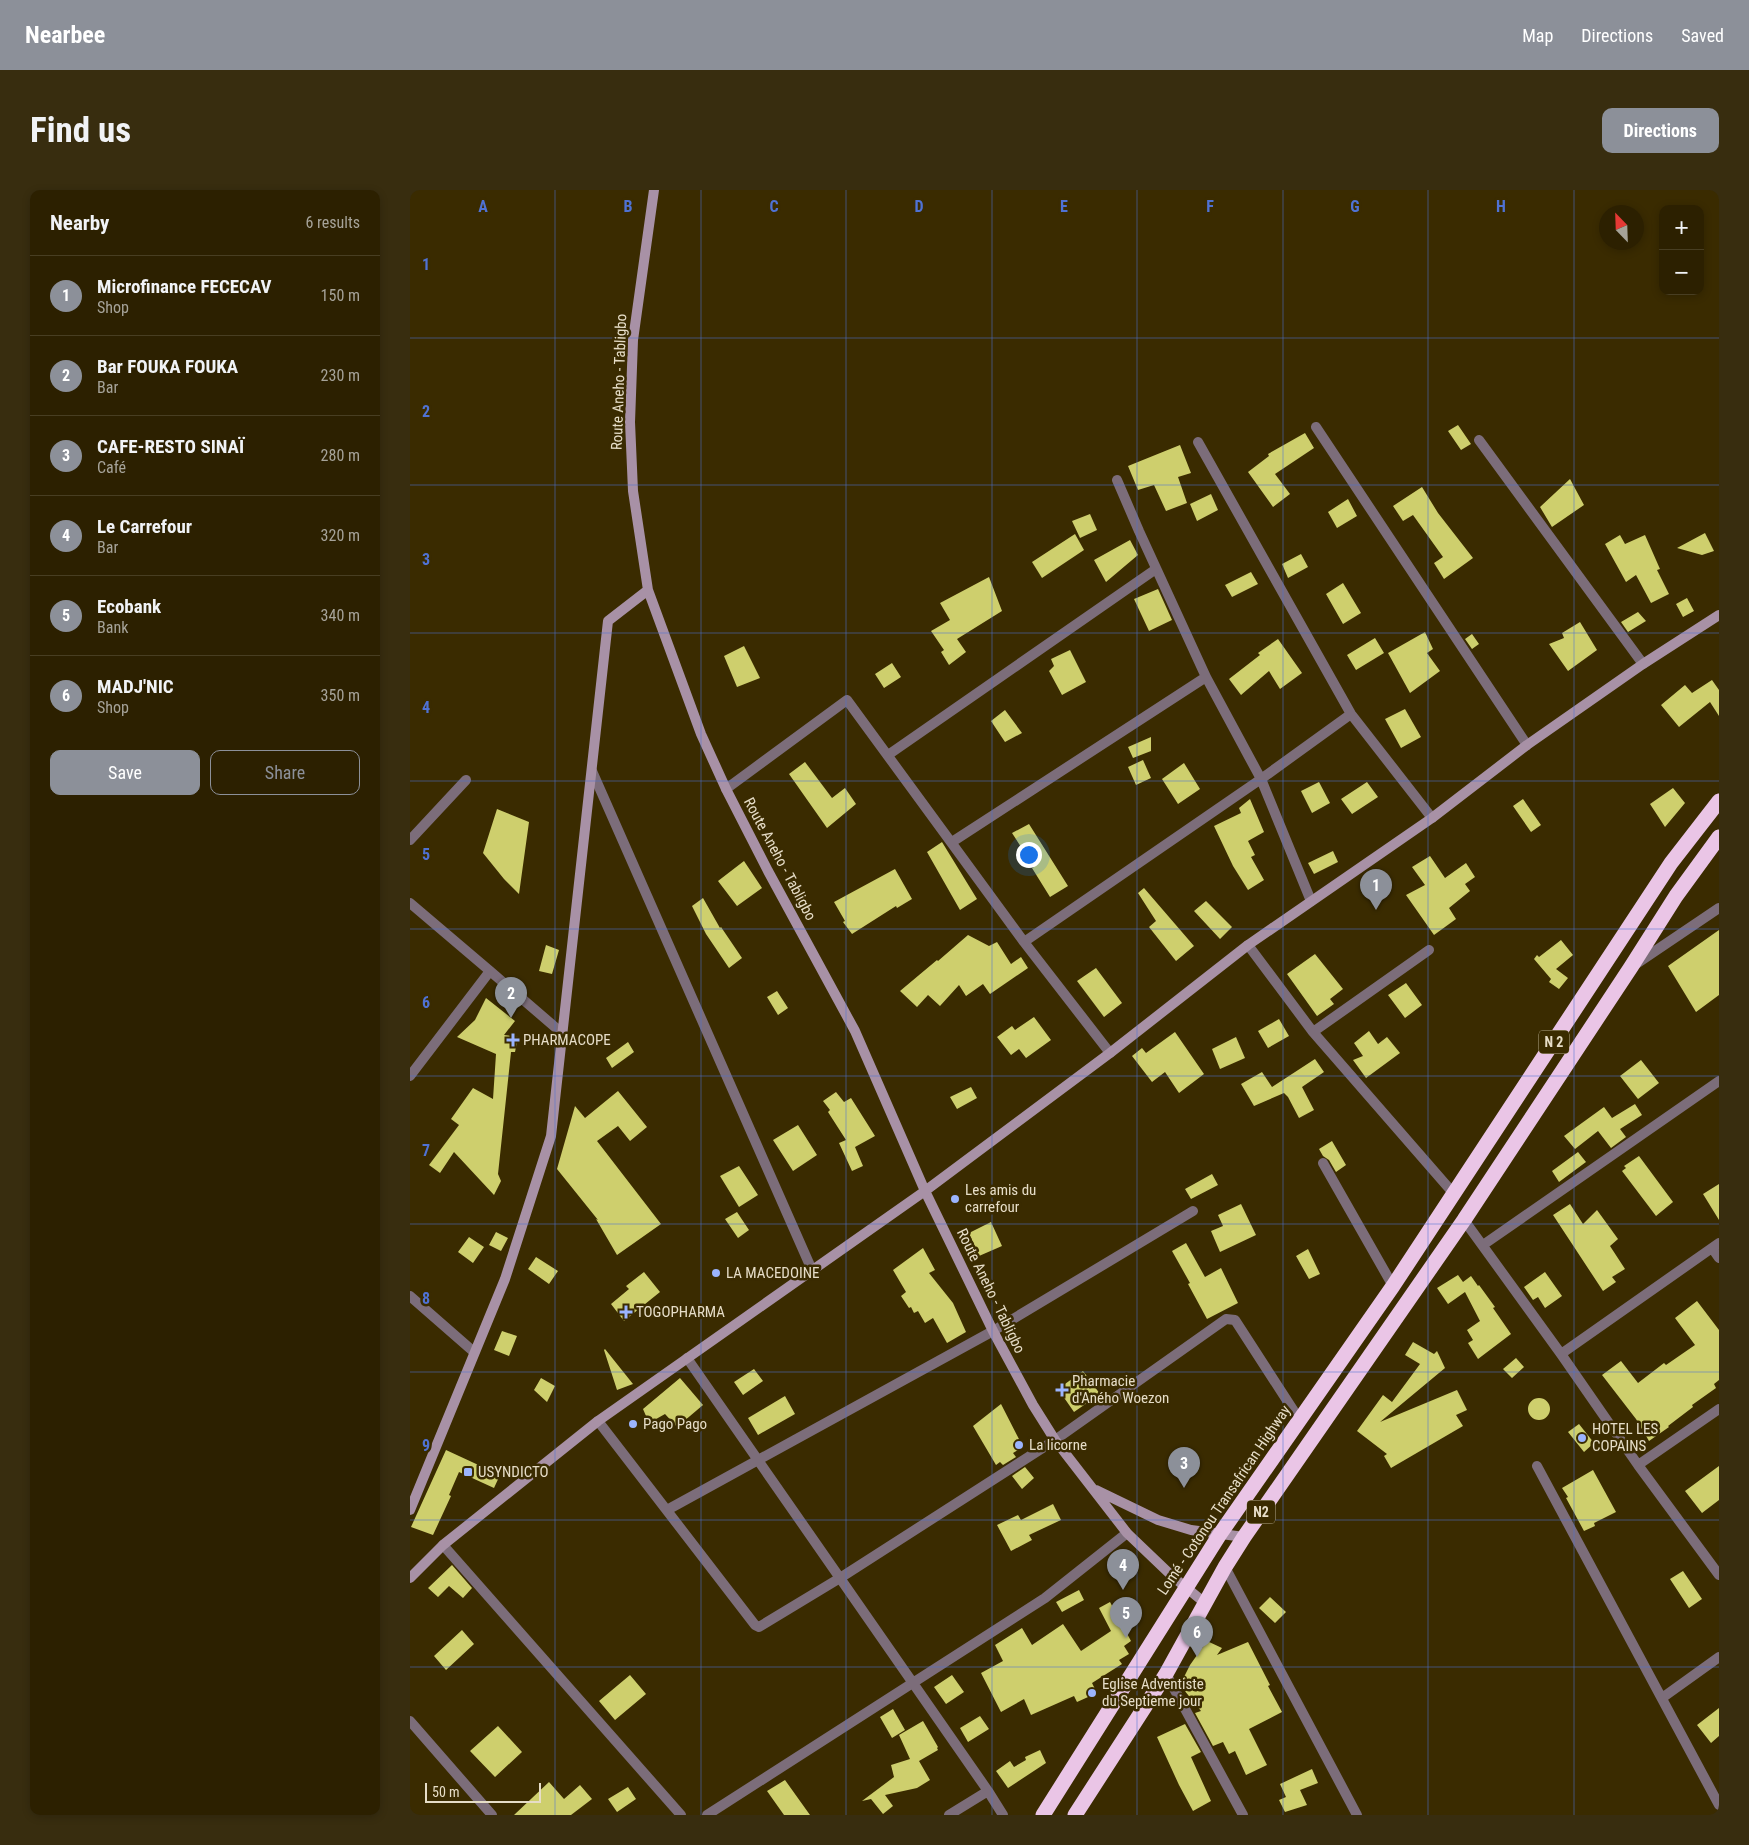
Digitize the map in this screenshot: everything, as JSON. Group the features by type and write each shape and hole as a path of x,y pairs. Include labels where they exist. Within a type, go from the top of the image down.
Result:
{"highway":[{"name":"N 2","path":"1393,1286 1671,864 1719,800"},
{"name":"N 2","path":"1464,1220 1676,896 1719,837"},
{"name":"N2","path":"1075,1815 1166,1674 1225,1567 1244,1537 1464,1220"},
{"name":"Lomé - Cotonou Transafrican Highway","path":"1043,1815 1220,1534 1393,1286"}],"street":[{"name":"Route Aneho - Tabligbo","path":"654,190 633,340 630,422 633,492 648,590 701,734 726,789 768,871 855,1030 925,1191 993,1331 1033,1405 1055,1440 1126,1533 1205,1603"},
{"path":"1316,427 1527,745"},
{"path":"1479,440 1643,664"},
{"path":"1198,442 1351,714 1432,818"},
{"path":"1118,480 1156,569 1206,677 1261,779 1311,901"},
{"path":"888,755 1156,569"},
{"path":"410,1510 505,1279 552,1136 608,621 648,590"},
{"path":"410,1578 443,1545 598,1421 925,1191 1110,1053 1248,946 1432,818 1527,745 1643,664 1719,615"},
{"path":"952,842 1206,677"},
{"path":"726,789 847,700 1024,942 1110,1053"},
{"path":"1024,942 1261,779 1351,714"},
{"path":"592,771 812,1270"},
{"path":"410,840 466,780"},
{"path":"410,904 563,1034"},
{"path":"1631,967 1719,908"},
{"path":"1248,946 1313,1032 1454,1194"},
{"path":"1313,1032 1428,950"},
{"path":"410,1076 490,971"},
{"path":"1483,1245 1719,1081"},
{"path":"1323,1163 1393,1286"},
{"path":"667,1510 993,1331 1193,1210"},
{"path":"1464,1220 1638,1465 1719,1575"},
{"path":"1561,1354 1715,1245 1719,1258"},
{"path":"410,1296 474,1352"},
{"path":"598,1421 755,1625 760,1627 1055,1440 1226,1319 1235,1320 1299,1419"},
{"path":"687,1358 913,1682 988,1791 1002,1815"},
{"path":"1638,1465 1719,1409"},
{"path":"1537,1466 1719,1806"},
{"path":"1093,1488 1158,1520 1191,1530 1244,1537"},
{"path":"707,1815 1045,1598 1126,1533"},
{"path":"443,1545 681,1815"},
{"path":"1225,1567 1357,1815"},
{"path":"1662,1698 1719,1657"},
{"path":"1166,1674 1243,1815"},
{"path":"410,1721 492,1815"},
{"path":"949,1815 988,1791"}],"building":[{"path":"1458,425 1471,444 1461,450 1448,431"},
{"path":"1305,433 1314,448 1275,474 1290,494 1273,507 1248,472 1269,456 1268,454"},
{"path":"1180,445 1191,473 1178,477 1187,503 1166,511 1154,485 1138,490 1128,466"},
{"path":"1570,479 1584,505 1552,527 1540,507"},
{"path":"1422,487 1438,513 1473,558 1444,579 1434,563 1443,557 1413,515 1403,521 1393,506"},
{"path":"1211,494 1218,510 1197,521 1190,504"},
{"path":"1348,499 1357,516 1337,528 1328,512"},
{"path":"1090,514 1097,530 1080,538 1072,521"},
{"path":"1705,533 1714,551 1702,555 1677,548"},
{"path":"1075,534 1084,550 1042,578 1032,562"},
{"path":"1620,535 1625,544 1645,535 1660,569 1657,570 1669,594 1651,603 1636,575 1626,582 1605,544"},
{"path":"1130,540 1138,555 1106,582 1094,560"},
{"path":"1301,554 1308,567 1288,578 1282,564"},
{"path":"1251,572 1258,584 1232,597 1225,585"},
{"path":"989,577 1002,611 957,639 966,652 949,665 941,652 944,650 931,631 950,620 940,603"},
{"path":"1343,583 1361,613 1343,624 1326,594"},
{"path":"1158,589 1172,620 1149,631 1134,599"},
{"path":"1687,598 1694,611 1683,617 1676,604"},
{"path":"1638,612 1646,621 1628,632 1621,622"},
{"path":"1580,622 1597,650 1568,671 1549,644 1564,638 1562,633"},
{"path":"1425,632 1433,649 1427,653 1440,671 1410,693 1388,653"},
{"path":"1472,634 1479,644 1472,649 1465,639"},
{"path":"1375,638 1384,653 1356,670 1347,655"},
{"path":"1278,639 1302,673 1280,689 1269,671 1241,695 1229,679 1260,655 1258,653"},
{"path":"744,646 760,678 737,687 724,656"},
{"path":"1070,650 1086,682 1062,695 1049,671 1054,666 1051,659"},
{"path":"892,663 901,677 884,688 875,674"},
{"path":"1712,680 1719,690 1719,716 1710,702 1679,727 1661,705 1685,685 1692,693"},
{"path":"1405,709 1421,737 1401,748 1385,719"},
{"path":"1005,710 1022,733 1005,742 991,721"},
{"path":"1151,737 1151,751 1133,758 1128,747"},
{"path":"1143,760 1151,778 1136,785 1128,767"},
{"path":"805,762 832,798 845,788 856,804 827,828 789,774"},
{"path":"1184,763 1200,789 1178,804 1162,779"},
{"path":"1319,782 1330,803 1312,813 1301,791"},
{"path":"1367,782 1378,797 1352,814 1341,799"},
{"path":"1673,788 1685,803 1665,827 1650,804"},
{"path":"1250,799 1264,832 1248,841 1255,855 1251,857 1264,880 1248,890 1233,866 1214,826 1241,813 1239,808"},
{"path":"1523,799 1541,825 1531,832 1513,806"},
{"path":"497,809 529,822 519,894 483,853"},
{"path":"1029,824 1068,886 1050,897 1032,868 1034,867 1012,833"},
{"path":"942,842 977,899 960,910 927,852"},
{"path":"1333,851 1338,862 1314,874 1308,863"},
{"path":"1430,856 1445,878 1466,863 1475,877 1465,884 1470,891 1449,908 1456,919 1434,935 1406,895 1425,885 1412,867"},
{"path":"744,861 762,888 737,906 718,881"},
{"path":"895,869 912,899 897,908 896,906 852,934 843,922 845,921 834,902"},
{"path":"1144,888 1194,946 1176,961 1149,927 1156,921 1138,893"},
{"path":"703,898 720,928 742,958 729,968 706,934 692,906"},
{"path":"1206,901 1232,927 1220,939 1194,911"},
{"path":"1719,930 1719,995 1696,1012 1668,966"},
{"path":"968,935 989,946 997,942 1011,964 1021,957 1028,968 990,994 983,984 966,996 959,985 940,1006 928,995 917,1007 900,991"},
{"path":"1561,940 1573,955 1556,969 1568,978 1559,989 1549,982 1551,979 1534,959 1537,955 1539,957"},
{"path":"546,945 559,950 552,974 539,971"},
{"path":"1315,954 1343,989 1330,999 1334,1004 1317,1016 1287,974"},
{"path":"1096,968 1122,1003 1104,1017 1077,981"},
{"path":"1406,983 1422,1005 1405,1018 1388,995"},
{"path":"777,991 788,1008 778,1015 767,997"},
{"path":"486,998 515,1021 504,1035 518,1037 515,1052 511,1052 498,1174 501,1181 494,1195 454,1152 440,1173 429,1165 459,1125 451,1119 473,1088 493,1099 496,1054 457,1037 475,1020"},
{"path":"1034,1017 1051,1040 1026,1058 1019,1049 1011,1055 997,1037 1012,1026 1015,1030"},
{"path":"1279,1019 1289,1036 1268,1048 1258,1031"},
{"path":"1369,1031 1378,1044 1387,1037 1400,1053 1366,1078 1353,1060 1363,1056 1354,1043"},
{"path":"1175,1032 1204,1074 1179,1093 1165,1072 1152,1082 1132,1056 1142,1048 1146,1053"},
{"path":"1236,1037 1245,1058 1220,1069 1212,1049"},
{"path":"628,1042 634,1052 612,1068 606,1058"},
{"path":"1315,1059 1324,1072 1302,1087 1314,1110 1299,1118 1284,1093 1254,1106 1241,1084 1262,1072 1272,1087"},
{"path":"1641,1060 1659,1083 1638,1099 1620,1076"},
{"path":"971,1087 977,1098 957,1109 950,1097"},
{"path":"618,1091 647,1127 630,1141 618,1126 597,1141 661,1224 617,1255 596,1219 598,1220 557,1169 575,1106 585,1118"},
{"path":"836,1092 844,1102 851,1098 875,1136 855,1147 863,1166 852,1171 839,1143 846,1140 823,1101"},
{"path":"1635,1104 1642,1115 1620,1129 1626,1137 1611,1148 1598,1131 1575,1149 1564,1136 1604,1107 1612,1118"},
{"path":"798,1125 817,1155 793,1171 773,1140"},
{"path":"1332,1141 1346,1165 1336,1172 1329,1160 1323,1156 1319,1149"},
{"path":"1578,1152 1586,1162 1559,1182 1552,1171"},
{"path":"1639,1156 1673,1202 1656,1216 1622,1171 1626,1168 1624,1166"},
{"path":"739,1166 758,1195 739,1207 720,1176"},
{"path":"1212,1174 1218,1185 1191,1199 1185,1189"},
{"path":"1719,1184 1719,1220 1703,1194"},
{"path":"1241,1204 1256,1235 1220,1252 1211,1231 1223,1226 1218,1215"},
{"path":"1570,1204 1583,1224 1597,1210 1618,1239 1610,1246 1625,1269 1612,1277 1616,1282 1603,1291 1553,1215"},
{"path":"737,1212 749,1230 738,1238 725,1219"},
{"path":"991,1222 1002,1246 979,1256 969,1233"},
{"path":"496,1232 508,1238 501,1251 489,1245"},
{"path":"469,1237 484,1247 473,1263 458,1252"},
{"path":"1186,1243 1205,1277 1221,1268 1238,1303 1207,1319 1172,1251"},
{"path":"923,1248 935,1270 929,1273 953,1303 966,1332 947,1343 933,1318 925,1323 918,1311 914,1313 911,1307 909,1308 901,1296 906,1292 893,1270"},
{"path":"1308,1249 1320,1274 1309,1279 1296,1256"},
{"path":"536,1257 558,1271 549,1284 528,1269"},
{"path":"644,1272 660,1292 624,1321 611,1304 629,1289 626,1286"},
{"path":"1545,1272 1562,1296 1545,1308 1538,1297 1533,1300 1524,1287"},
{"path":"1458,1275 1463,1282 1471,1276 1495,1307 1493,1308 1511,1334 1478,1359 1468,1343 1473,1340 1467,1330 1480,1321 1465,1292 1448,1304 1437,1288"},
{"path":"1697,1301 1719,1330 1719,1380 1714,1384 1716,1388 1692,1405 1693,1407 1649,1441 1636,1419 1602,1375 1621,1361 1638,1383 1664,1363 1666,1365 1695,1345 1675,1318"},
{"path":"502,1331 517,1336 509,1356 494,1350"},
{"path":"1413,1342 1434,1354 1437,1351 1445,1368 1380,1422 1457,1390 1467,1410 1456,1415 1463,1426 1391,1468 1384,1456 1387,1454 1357,1431 1383,1395 1392,1402 1420,1364 1405,1355"},
{"path":"605,1349 633,1384 617,1390"},
{"path":"1516,1358 1524,1367 1512,1378 1503,1369"},
{"path":"754,1369 763,1381 743,1395 734,1382"},
{"path":"1083,1371 1100,1394 1074,1412 1058,1389"},
{"path":"541,1378 555,1386 547,1402 534,1390"},
{"path":"680,1378 703,1405 677,1427 665,1414 649,1423 643,1409"},
{"path":"785,1396 795,1414 758,1435 748,1418"},
{"path":"1539,1398 1547,1401 1550,1409 1547,1417 1539,1420 1531,1417 1528,1409 1531,1401"},
{"path":"1001,1404 1023,1447 1013,1453 1016,1457 1003,1465 1000,1462 996,1465 973,1426"},
{"path":"1579,1424 1594,1443 1584,1452 1568,1432"},
{"path":"446,1450 500,1475 494,1488 459,1472 449,1495 451,1496 433,1535 411,1527"},
{"path":"1719,1466 1719,1500 1702,1513 1685,1491"},
{"path":"1025,1467 1034,1478 1022,1489 1012,1476"},
{"path":"1593,1470 1616,1512 1594,1523 1595,1526 1584,1531 1562,1488"},
{"path":"1053,1504 1061,1520 1029,1535 1032,1540 1011,1551 997,1525 1018,1515 1021,1520"},
{"path":"452,1565 472,1588 463,1598 449,1586 438,1597 428,1588"},
{"path":"1683,1571 1702,1599 1689,1608 1670,1579"},
{"path":"1079,1590 1084,1600 1062,1612 1056,1602"},
{"path":"1270,1597 1286,1612 1275,1623 1259,1608"},
{"path":"1110,1602 1131,1641 1124,1646 1129,1654 1119,1660 1122,1664 1092,1683 1097,1693 1077,1702 1074,1696 1031,1715 1024,1699 1001,1712 981,1673 1003,1661 995,1645 1022,1628 1032,1645 1063,1624 1081,1651 1111,1631 1099,1608"},
{"path":"462,1630 474,1644 446,1670 434,1656"},
{"path":"1207,1641 1222,1648 1217,1655 1248,1642 1282,1712 1249,1729 1267,1765 1246,1775 1235,1751 1229,1754 1223,1742 1213,1746 1195,1713 1201,1711 1180,1685 1190,1665"},
{"path":"630,1675 646,1694 615,1720 599,1701"},
{"path":"952,1675 964,1692 946,1704 934,1687"},
{"path":"1719,1708 1719,1736 1711,1743 1697,1725"},
{"path":"893,1709 905,1730 892,1738 880,1717"},
{"path":"980,1716 989,1729 968,1742 960,1728"},
{"path":"923,1721 938,1747 938,1750 919,1761 930,1780 917,1788 885,1795 893,1806 883,1814 871,1799 862,1801 894,1777 891,1765 910,1759 899,1735"},
{"path":"1185,1724 1201,1752 1191,1757 1211,1801 1193,1811 1157,1737"},
{"path":"498,1726 522,1752 495,1777 470,1751"},
{"path":"1040,1750 1046,1763 1008,1788 996,1771 1010,1761 1014,1767 1026,1760 1025,1757"},
{"path":"1312,1769 1318,1783 1300,1790 1307,1805 1285,1812 1279,1800 1286,1797 1280,1784"},
{"path":"785,1780 810,1815 784,1815 767,1791"},
{"path":"549,1782 564,1799 580,1785 592,1799 571,1815 514,1815"},
{"path":"628,1787 636,1799 617,1812 608,1799"}],"place":[{"name":"Microfinance FECECAV","path":"1376,910"},
{"name":"Bar FOUKA FOUKA","path":"511,1018"},
{"name":"PHARMACOPE","path":"513,1040"},
{"name":"Les amis du carrefour","path":"955,1199"},
{"name":"LA MACEDOINE","path":"716,1273"},
{"name":"TOGOPHARMA","path":"626,1312"},
{"name":"Pharmacie d'Aného Woezon","path":"1062,1390"},
{"name":"Pago Pago","path":"633,1424"},
{"name":"HOTEL LES COPAINS","path":"1582,1438"},
{"name":"La licorne","path":"1019,1445"},
{"name":"USYNDICTO","path":"468,1472"},
{"name":"CAFE-RESTO SINAÏ","path":"1184,1488"},
{"name":"Le Carrefour","path":"1123,1590"},
{"name":"Ecobank","path":"1126,1638"},
{"name":"MADJ'NIC","path":"1197,1657"},
{"name":"Eglise Adventiste du Septieme jour","path":"1092,1693"}]}
